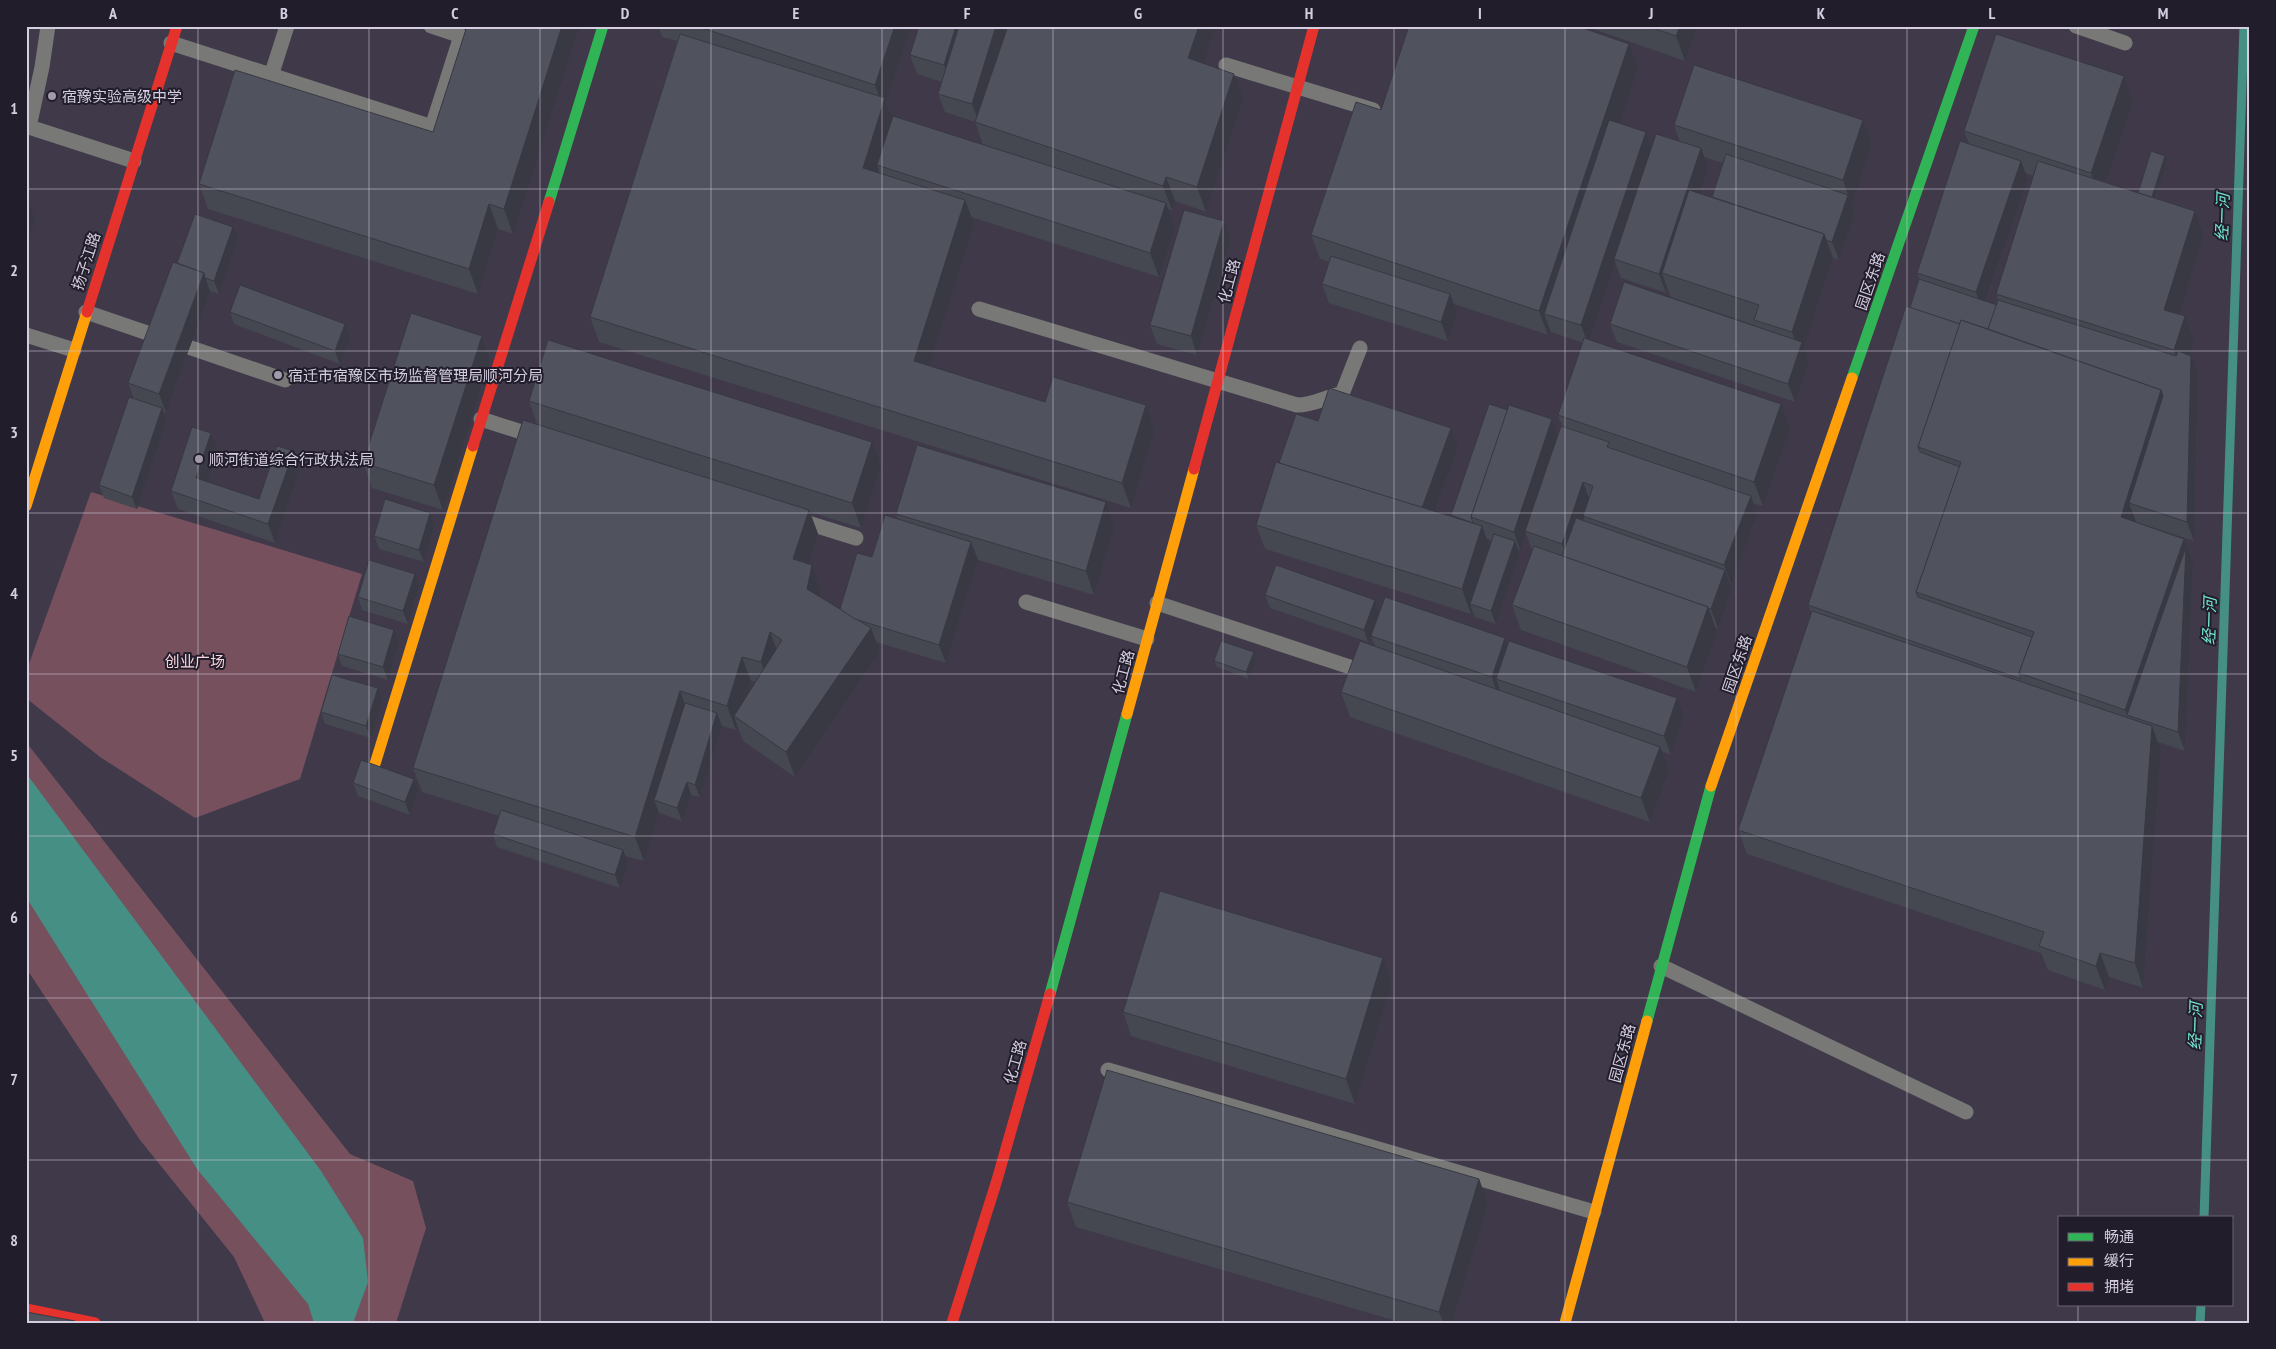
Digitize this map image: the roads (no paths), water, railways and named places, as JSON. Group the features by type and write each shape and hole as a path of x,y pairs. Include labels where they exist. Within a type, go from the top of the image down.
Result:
{"street":[{"name":"扬子江路","path":"26,506 29,485 177,26"},
{"path":"375,764 602,26"},
{"name":"化工路","path":"952,1323 1002,1161 1076,901 1314,26"},
{"name":"园区东路","path":"1565,1323 1706,801 1974,26"},
{"path":"26,1309 95,1323"}],"lane":[{"path":"48,26 42,67 28,126 134,161"},
{"path":"271,76 287,26"},
{"path":"172,43 432,127 461,36 431,26"},
{"path":"2076,26 2125,43"},
{"path":"1226,65 1384,114 1386,105"},
{"path":"979,309 1297,405 1312,405 1328,396 1342,394 1360,348"},
{"path":"86,312 285,380"},
{"path":"26,335 74,350"},
{"path":"481,419 547,440"},
{"path":"781,515 856,538"},
{"path":"1026,602 1147,639"},
{"path":"1157,603 1353,668"},
{"path":"1661,966 1966,1112"},
{"path":"1108,1070 1594,1212"}],"waterway":[{"name":"经一河","path":"2204,1216 2244,26"},
{"name":"经一河","path":"2200,1323 2201,1306"}],"place":[{"name":"宿豫实验高级中学","path":"52,96"},
{"name":"宿迁市宿豫区市场监督管理局顺河分局","path":"278,375"},
{"name":"顺河街道综合行政执法局","path":"199,459"}],"park label":[{"name":"创业广场","path":"195,661"}]}
